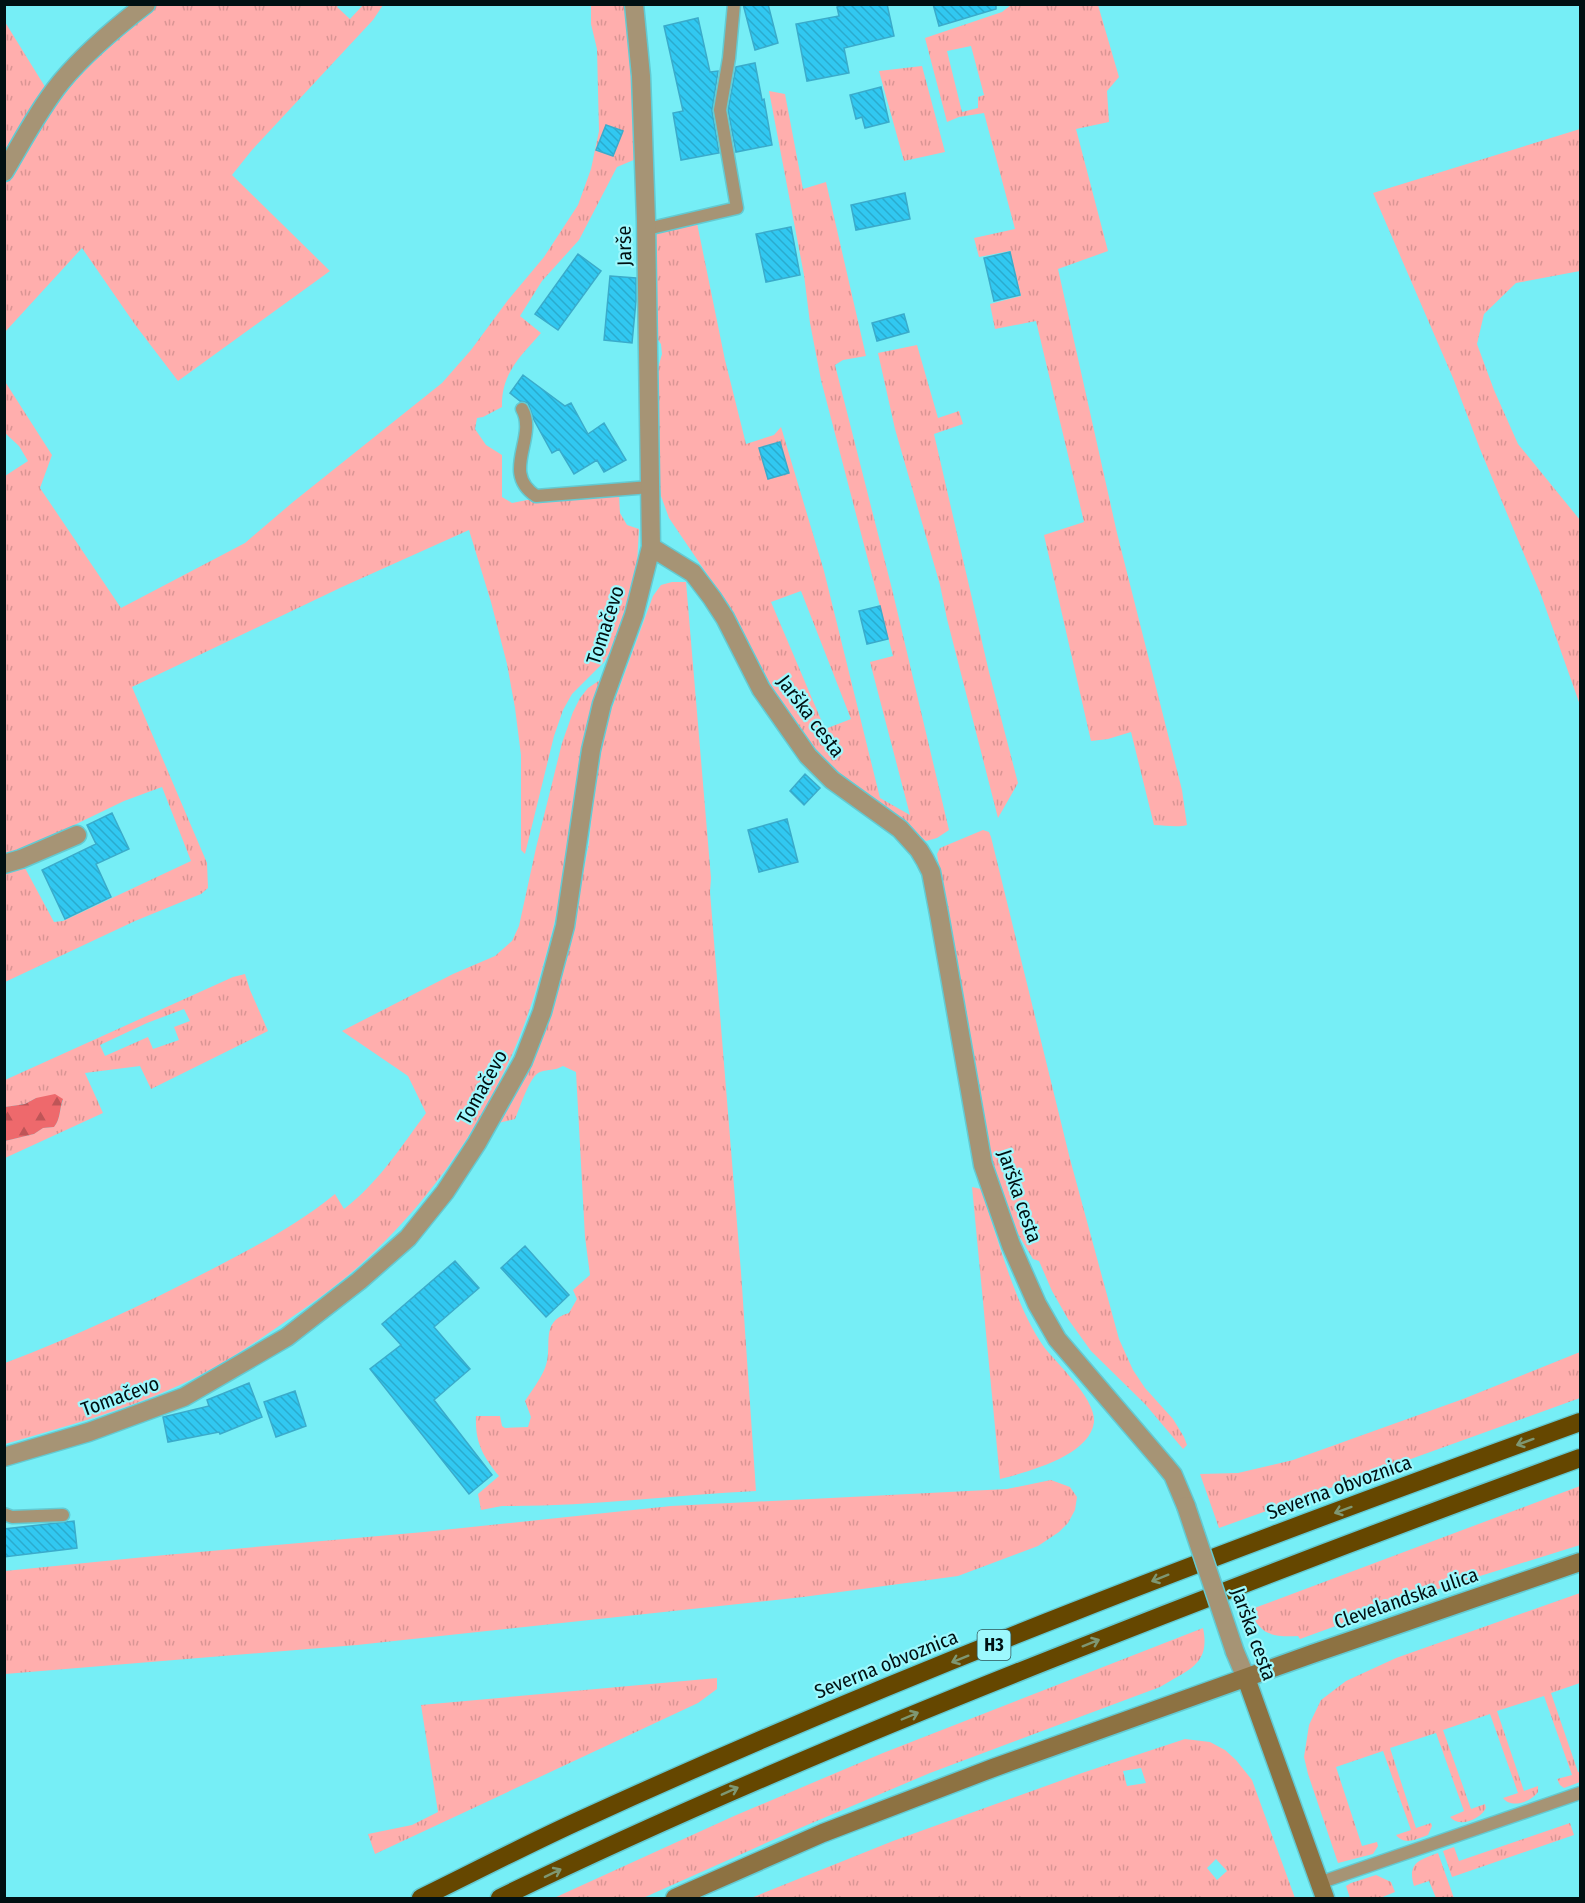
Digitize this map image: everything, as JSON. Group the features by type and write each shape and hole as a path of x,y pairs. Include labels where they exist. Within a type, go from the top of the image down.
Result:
{"highway":[{"name":"Severna obvoznica","path":"421,1899 572,1824 789,1728 1176,1571 1581,1422"},
{"name":"H3","path":"500,1899 587,1856 742,1785 966,1693 1183,1607 1581,1458"}],"street":[{"path":"4,172 61,82 117,27 146,4"},
{"name":"Jarše","path":"634,4 642,76 650,487"},
{"name":"Tomačevo","path":"4,1457 89,1432 184,1397 287,1337 359,1281 408,1238 446,1192 477,1143 523,1061 542,1012 565,926 591,750 602,704 634,615 651,547 650,487"},
{"name":"Jarška cesta","path":"651,547 693,573 700,581 725,618 761,689 808,756 832,780 900,829 920,850 931,872 983,1165 1011,1245 1037,1305 1052,1332 1164,1464 1177,1484 1322,1891"},
{"path":"4,864 77,835"},
{"name":"Clevelandska ulica","path":"675,1899 823,1833 993,1768 1323,1650 1581,1562"}],"lane":[{"path":"646,229 737,208 720,110 729,57 734,4"},
{"path":"522,409 526,417 526,429 519,472 527,490 536,496 650,487"},
{"path":"4,1514 12,1517 63,1515"},
{"path":"1322,1891 1581,1793"}],"green space":[{"path":"156,5 339,5 337,7 350,19 363,5 383,5 373,20 252,150 232,175 330,271 178,381 136,326 82,248 5,332 5,182 70,81"},
{"path":"591,5 625,5 636,109 636,159 617,167 579,240 542,281 520,316 541,333 509,375 505,384 502,407 477,418 475,429 486,445 502,455 502,497 512,503 527,500 619,495 620,513 627,525 639,529 637,564 619,637 604,662 572,694 563,710 554,736 525,854 521,850 521,755 515,708 507,664 491,602 469,530 342,587 132,687 207,863 208,888 201,894 135,921 5,982 5,869 25,868 54,922 63,921 191,861 162,787 124,801 14,854 5,855 5,476 28,461 19,446 5,433 4,380 52,455 40,488 121,608 245,543 442,383 544,257 578,205 591,169 599,131 597,49 591,24"},
{"path":"1011,5 1098,5 1119,77 1107,91 1109,122 1076,129 1108,251 1058,269 1117,533 1182,790 1187,825 1154,825 1131,732 1091,741 1044,535 1084,522 1036,321 995,329 990,304 1021,296 1010,251 979,257 974,238 1015,229 984,113 959,117 947,122 925,38 1002,12","holes":["971,46 984,95 978,97 978,108 962,112 947,51"]},
{"path":"5,22 47,90 5,162"},
{"path":"922,66 945,152 904,161 879,71"},
{"path":"769,91 785,94 803,189 826,182 866,356 843,360 835,365 892,589 949,830 937,838 926,841 856,786 830,771 787,715 728,605 669,518 661,496 655,448 656,375 662,354 661,344 655,336 653,235 661,227 697,223 725,360 746,444 774,435 781,427 824,571 880,798 910,815 870,662 893,656 821,380 804,275","holes":["801,591 851,719 825,729 771,602"]},
{"path":"1580,129 1580,271 1516,283 1484,314 1477,344 1518,444 1580,520 1580,705 1541,595 1453,378 1373,193"},
{"path":"917,345 938,418 959,411 963,424 934,434 989,672 1018,783 998,818 940,585 895,429 878,353"},
{"path":"686,582 711,878 710,892 741,1272 756,1491 566,1505 502,1506 481,1510 478,1494 499,1476 481,1449 476,1416 500,1416 502,1426 505,1428 528,1427 531,1417 525,1401 545,1368 550,1329 553,1322 569,1313 577,1299 573,1290 590,1275 585,1237 576,1072 563,1066 536,1074 515,1119 498,1123 568,949 589,843 593,800 604,734 610,713 653,596 661,585"},
{"path":"600,680 581,756 558,907 529,1011 494,1092 448,1167 421,1202 391,1235 340,1282 289,1319 218,1365 193,1379 137,1403 5,1444 5,1363 86,1330 191,1280 278,1233 308,1215 335,1194 344,1209 368,1188 388,1164 426,1113 408,1076 342,1031 453,974 495,956 512,941 519,926 562,743 580,698 588,688"},
{"path":"983,830 989,832 991,837 1070,1159 1119,1339 1133,1370 1145,1388 1173,1419 1184,1437 1187,1445 1183,1449 1145,1404 1091,1351 1068,1319 1039,1261 1033,1259 1018,1234 1002,1198 993,1166 937,854 940,848"},
{"path":"245,974 268,1031 151,1089 140,1066 85,1073 103,1113 5,1158 5,1141 34,1134 43,1128 54,1127 63,1100 36,1098 25,1104 5,1107 5,1080 233,977","holes":["184,1009 190,1021 174,1027 179,1040 153,1049 148,1037 105,1056 100,1045"]},
{"path":"55,1094 63,1099 54,1127 43,1128 34,1134 5,1141 5,1107 25,1104 36,1098"},
{"path":"972,1187 981,1189 1015,1291 1033,1330 1044,1347 1083,1393 1093,1413 1094,1422 1090,1434 1070,1453 1041,1467 1000,1479"},
{"path":"1580,1352 1580,1398 1219,1528 1200,1474 1238,1473 1293,1460 1463,1399"},
{"path":"1051,1480 1070,1487 1077,1497 1075,1510 1068,1523 1038,1546 958,1576 803,1597 357,1645 5,1674 5,1571 424,1532 671,1506 1007,1489"},
{"path":"1580,1486 1580,1545 1435,1590 1300,1639 1298,1636 1268,1633 1258,1625 1249,1610"},
{"path":"1580,1593 1580,1683 1551,1693 1578,1772 1580,1772 1580,1782 1564,1788 1557,1779 1572,1775 1544,1696 1497,1711 1524,1791 1538,1786 1535,1796 1516,1804 1503,1798 1518,1793 1490,1714 1443,1730 1471,1809 1485,1804 1486,1808 1483,1812 1469,1821 1459,1822 1450,1817 1464,1811 1436,1733 1390,1748 1416,1828 1431,1823 1428,1835 1407,1841 1396,1835 1411,1830 1383,1751 1336,1767 1362,1846 1377,1842 1378,1846 1373,1854 1338,1863 1304,1757 1309,1725 1321,1700 1346,1681 1396,1658"},
{"path":"1203,1628 1205,1640 1203,1650 1195,1665 1160,1687 930,1773 643,1898 554,1898 734,1816 883,1753"},
{"path":"717,1678 717,1689 698,1703 375,1854 368,1834 412,1825 438,1812 421,1705"},
{"path":"1185,1739 1210,1742 1225,1750 1252,1780 1295,1898 751,1898 893,1841 1082,1773","holes":["1141,1768 1146,1783 1127,1786 1123,1771","1216,1859 1227,1871 1217,1880 1207,1868"]},
{"path":"1570,1823 1574,1835 1452,1877 1443,1851 1454,1847 1459,1861"},
{"path":"1438,1853 1454,1898 1436,1898 1429,1881 1414,1886 1412,1872 1416,1864"},
{"path":"1376,1875 1391,1882 1395,1892 1380,1898 1350,1898 1346,1886"}],"building":[{"path":"743,4 768,4 778,43 755,50"},
{"path":"847,4 887,4 894,36 844,48 849,73 807,81 796,24 839,16 837,7"},
{"path":"933,4 996,4 996,9 939,26"},
{"path":"698,18 710,72 718,71 712,111 719,153 681,160 673,113 683,111 664,26"},
{"path":"755,63 772,145 736,152 728,110 736,67"},
{"path":"881,87 889,122 865,128 862,117 856,119 850,95"},
{"path":"606,125 623,131 613,156 596,150"},
{"path":"905,193 910,219 856,230 851,205"},
{"path":"791,227 800,275 766,282 756,234"},
{"path":"1010,252 1020,295 994,301 984,258"},
{"path":"578,254 601,271 558,330 535,314"},
{"path":"610,276 636,278 632,343 604,340"},
{"path":"904,314 909,332 877,341 872,323"},
{"path":"523,375 565,406 571,403 588,434 604,423 626,460 604,472 597,460 574,474 559,449 552,453 534,420 528,403 520,401 510,393"},
{"path":"780,442 789,473 768,479 759,448"},
{"path":"880,606 888,639 867,644 859,611"},
{"path":"805,774 820,788 804,805 790,791"},
{"path":"112,813 129,849 96,864 111,897 65,919 42,870 96,844 87,825"},
{"path":"787,819 798,862 759,872 748,830"},
{"path":"525,1246 569,1295 546,1317 501,1268"},
{"path":"455,1261 479,1288 434,1327 470,1369 434,1400 492,1475 469,1494 370,1369 401,1345 382,1324"},
{"path":"249,1383 262,1417 220,1434 219,1432 168,1442 163,1417 209,1406 207,1400"},
{"path":"295,1391 306,1426 276,1437 264,1402"},
{"path":"74,1521 77,1548 4,1557 4,1529"}]}
